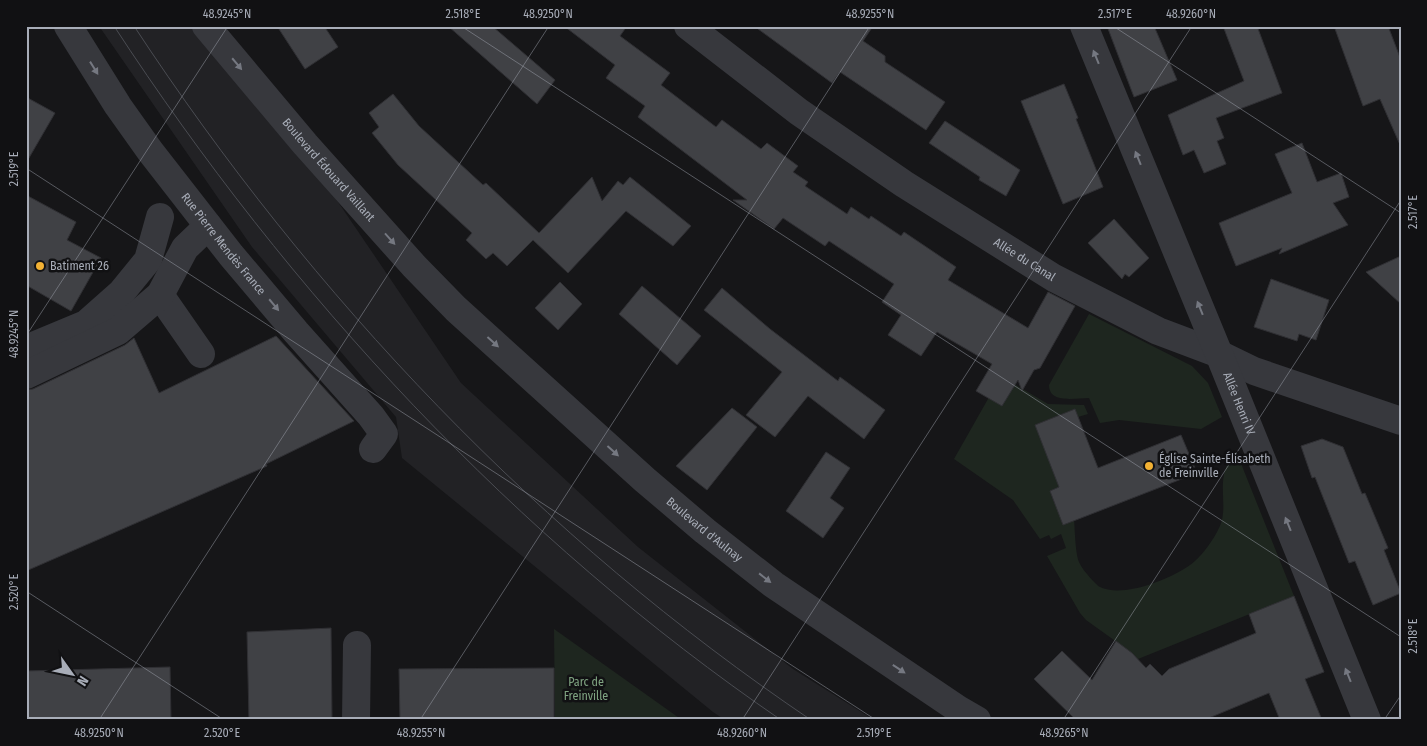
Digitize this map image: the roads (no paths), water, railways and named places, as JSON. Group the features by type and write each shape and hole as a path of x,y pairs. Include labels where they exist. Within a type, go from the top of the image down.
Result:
{"street":[{"name":"Rue Pierre Mendès France","path":"68,26 118,106 208,226 284,318 371,416 384,434 373,449"},
{"name":"Boulevard Édouard Vaillant","path":"206,26 305,144 456,310"},
{"name":"Allée du Canal","path":"688,26 815,123 904,184 1046,273 1158,332 1219,354 1254,371 1401,421"},
{"name":"Allée Henri IV","path":"1084,26 1367,720"},
{"path":"27,353 86,324 121,293 148,260 160,217"},
{"path":"27,353 118,331 160,294 185,248 208,226"},
{"path":"160,294 201,354"},
{"name":"Boulevard d'Aulnay","path":"456,310 645,480 705,531 774,585 977,720"},
{"path":"356,645 356,720"}],"tram line":[{"path":"114,26 182,125 255,222 332,315 413,405 499,491 589,572 683,649 781,720"},
{"path":"134,26 203,126 277,223 355,317 438,406 525,492 616,573 712,649 811,720"}],"place":[{"name":"Batiment 26","path":"40,266"},
{"name":"Église Sainte-Élisabeth de Freinville","path":"1149,466"}],"park label":[{"name":"Parc de Freinville","path":"586,689"}]}
